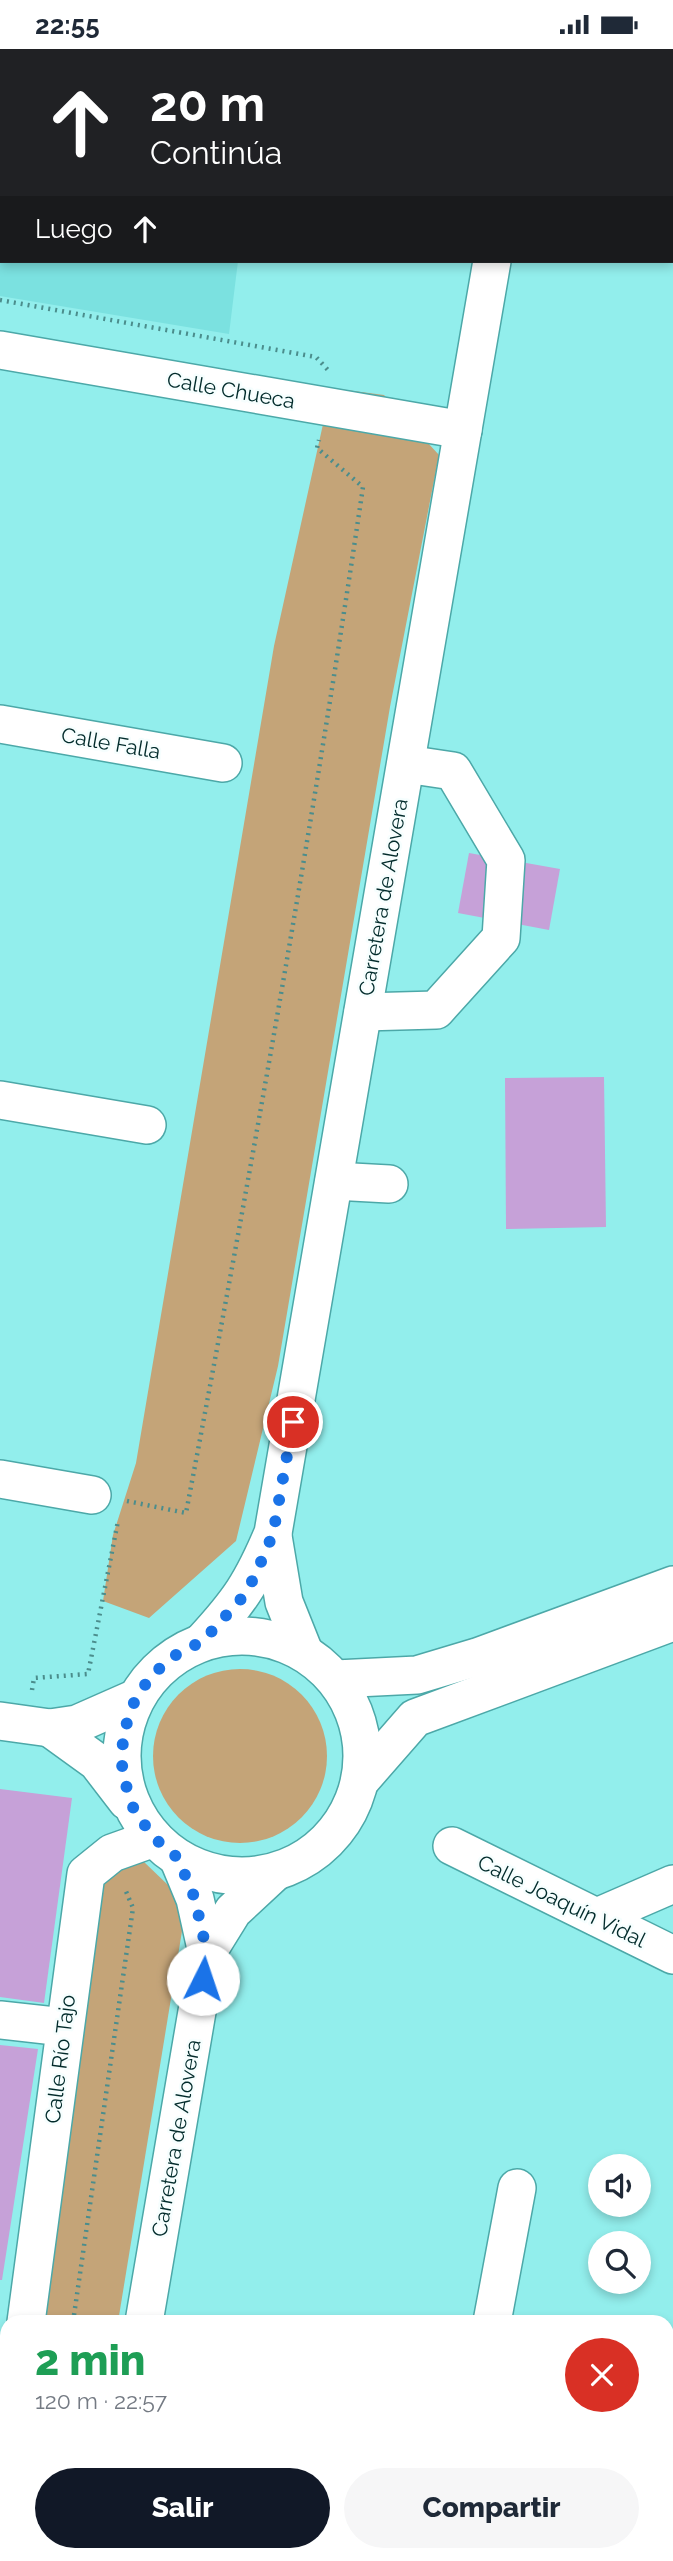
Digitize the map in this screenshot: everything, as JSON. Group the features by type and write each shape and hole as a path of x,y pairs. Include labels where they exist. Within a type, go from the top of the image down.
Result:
{"street":[{"name":"Carretera de Alovera","path":"203,1641 241,1599 254,1578 273,1534 492,263"},
{"name":"Calle Chueca","path":"0,350 463,430"},
{"name":"Calle Falla","path":"0,724 223,763"},
{"path":"363,1012 436,1010 501,938 506,860 453,771 406,764"},
{"path":"0,1100 147,1125"},
{"path":"334,1181 389,1184"},
{"path":"0,1479 111,1503"},
{"name":"Carretera de Alovera","path":"273,1534 284,1602 304,1652"},
{"path":"336,1679 417,1675 477,1657 673,1585"},
{"path":"360,1781 415,1718 673,1622"},
{"path":"26,1717 97,1762 155,1836 209,1871 242,1876 275,1872 305,1859 330,1838 349,1812 360,1781 362,1745 357,1722 354,1710 336,1679 304,1652 272,1639 237,1635 203,1641 177,1654 154,1673 136,1697 123,1734 122,1773 155,1836"},
{"path":"26,1717 77,1724 136,1697"},
{"name":"Carretera de Alovera","path":"155,1836 195,1899 207,1953"},
{"name":"Calle Río Tajo","path":"27,2315 86,1874 112,1853 155,1836"},
{"name":"Calle Joaquín Vidal","path":"452,1846 673,1955"},
{"name":"Carretera de Alovera","path":"145,2315 207,1953 233,1911 275,1872"},
{"path":"597,1917 673,1884"},
{"path":"0,2019 64,2027"},
{"path":"493,2315 517,2188"}],"path":[{"path":"0,300 316,357 330,371 317,448 363,488 327,730 243,1216 186,1513 111,1503 88,1674 34,1678 26,1717"}],"shaded area":[{"path":"0,263 238,263 229,334 0,296"},
{"path":"331,388 384,395 439,455 390,707 278,1366 236,1541 149,1618 103,1601 113,1535 136,1463 274,646"},
{"path":"240,1669 273,1676 301,1695 320,1723 327,1756 320,1789 301,1817 273,1836 240,1843 207,1836 179,1817 160,1789 153,1756 160,1723 179,1695 207,1676"},
{"path":"143,1861 168,1885 184,1919 119,2315 36,2315 100,1862"}],"building":[{"path":"469,853 560,869 549,930 458,913"},
{"path":"604,1077 606,1227 506,1229 505,1078"},
{"path":"0,1789 72,1798 44,2003 0,1997"},
{"path":"0,2045 38,2049 2,2280 0,2280"}],"route":[{"path":"203,1979 207,1953 195,1899 178,1858 154,1838 134,1810 122,1773 123,1734 136,1697 154,1673 177,1654 203,1641 241,1599 254,1578 273,1534 293,1422"}]}
